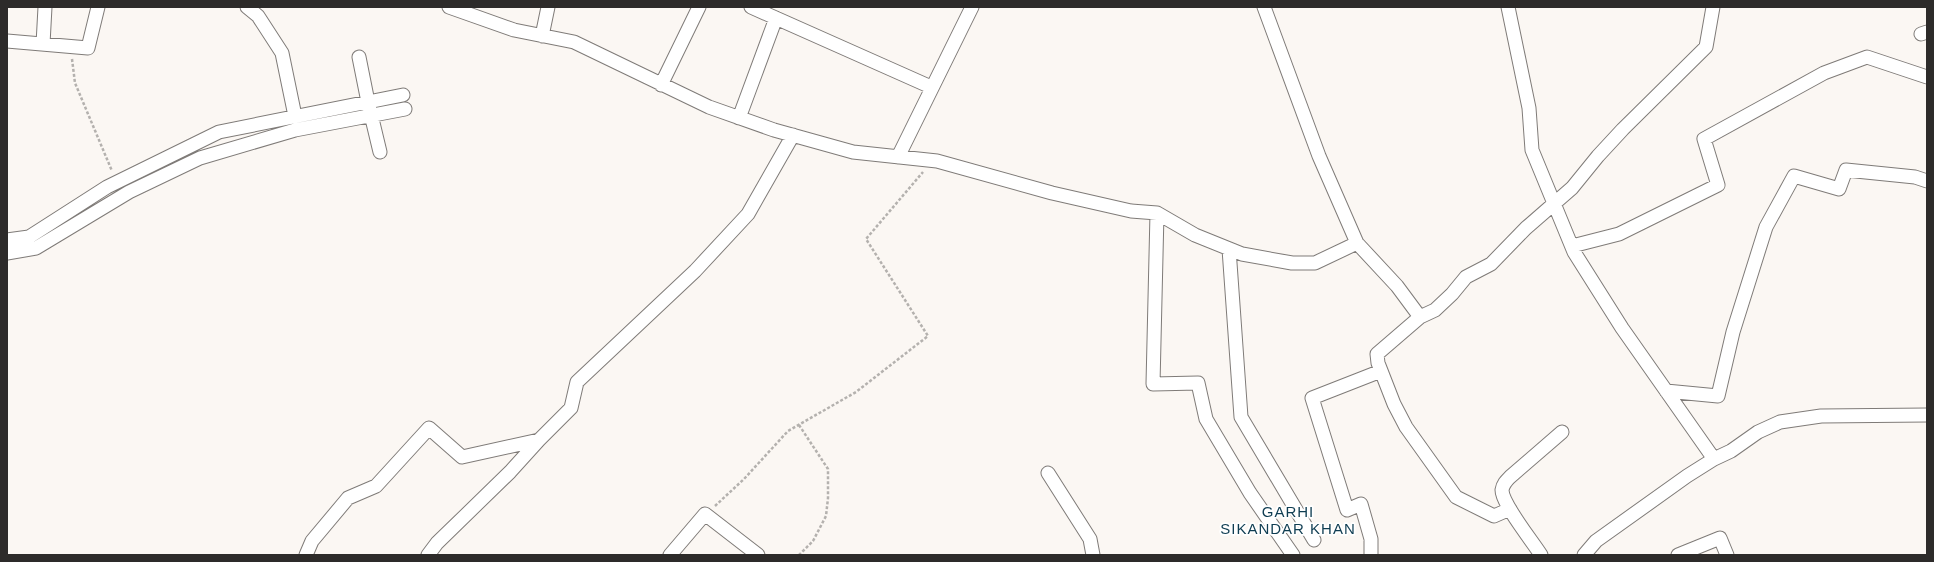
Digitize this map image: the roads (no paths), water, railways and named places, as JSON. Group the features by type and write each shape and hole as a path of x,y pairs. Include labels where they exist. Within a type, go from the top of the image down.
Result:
{"street":[{"path":"43,44 45,7"},
{"path":"7,41 88,48 98,7"},
{"path":"247,7 258,16 282,53 295,116"},
{"path":"449,7 514,30 574,42 709,107 792,135 853,152 933,160 1052,193 1131,211 1157,213 1195,235 1242,254 1292,263 1316,264 1357,243"},
{"path":"542,36 548,7"},
{"path":"661,84 699,7"},
{"path":"751,7 931,87"},
{"path":"898,157 931,87 972,7"},
{"path":"1264,7 1319,156 1357,243 1397,286 1420,317"},
{"path":"1508,7 1529,108 1532,150 1572,246 1622,328 1714,459"},
{"path":"1510,509 1494,516 1456,497 1406,427 1394,404 1381,371 1377,354 1420,317 1435,310 1452,294 1466,277 1491,264 1526,228 1572,188 1598,156 1623,129 1706,47 1713,7"},
{"path":"739,118 776,18"},
{"path":"360,57 368,102 380,152"},
{"path":"1572,246 1619,234 1718,185 1704,139 1824,73 1867,57 1927,77"},
{"path":"7,240 29,237 117,183 219,132 403,95"},
{"path":"7,253 36,248 129,192 200,158 295,130 405,109"},
{"path":"428,555 437,543 510,472 571,408 577,382 695,271 748,214 792,135"},
{"path":"1666,391 1718,396 1732,332 1766,227 1794,176 1839,189 1846,170 1915,177 1927,181"},
{"path":"1157,213 1153,384 1198,383 1206,419 1250,493 1293,555"},
{"path":"1229,249 1241,417 1314,540"},
{"path":"1371,555 1370,539 1361,504 1348,510 1312,398 1381,371"},
{"path":"1584,555 1596,541 1687,476 1714,459 1731,452 1758,432 1780,422 1821,416 1927,416"},
{"path":"306,555 312,541 348,498 376,486 429,428 462,457 539,440"},
{"path":"1541,555 1510,509 1502,492 1504,484 1510,477 1562,432"},
{"path":"1048,473 1090,539 1092,555"},
{"path":"670,555 705,514 758,555"},
{"path":"1678,555 1720,538 1727,555"}],"district":[{"name":"GARHI SIKANDAR KHAN","path":"1288,520"}]}
